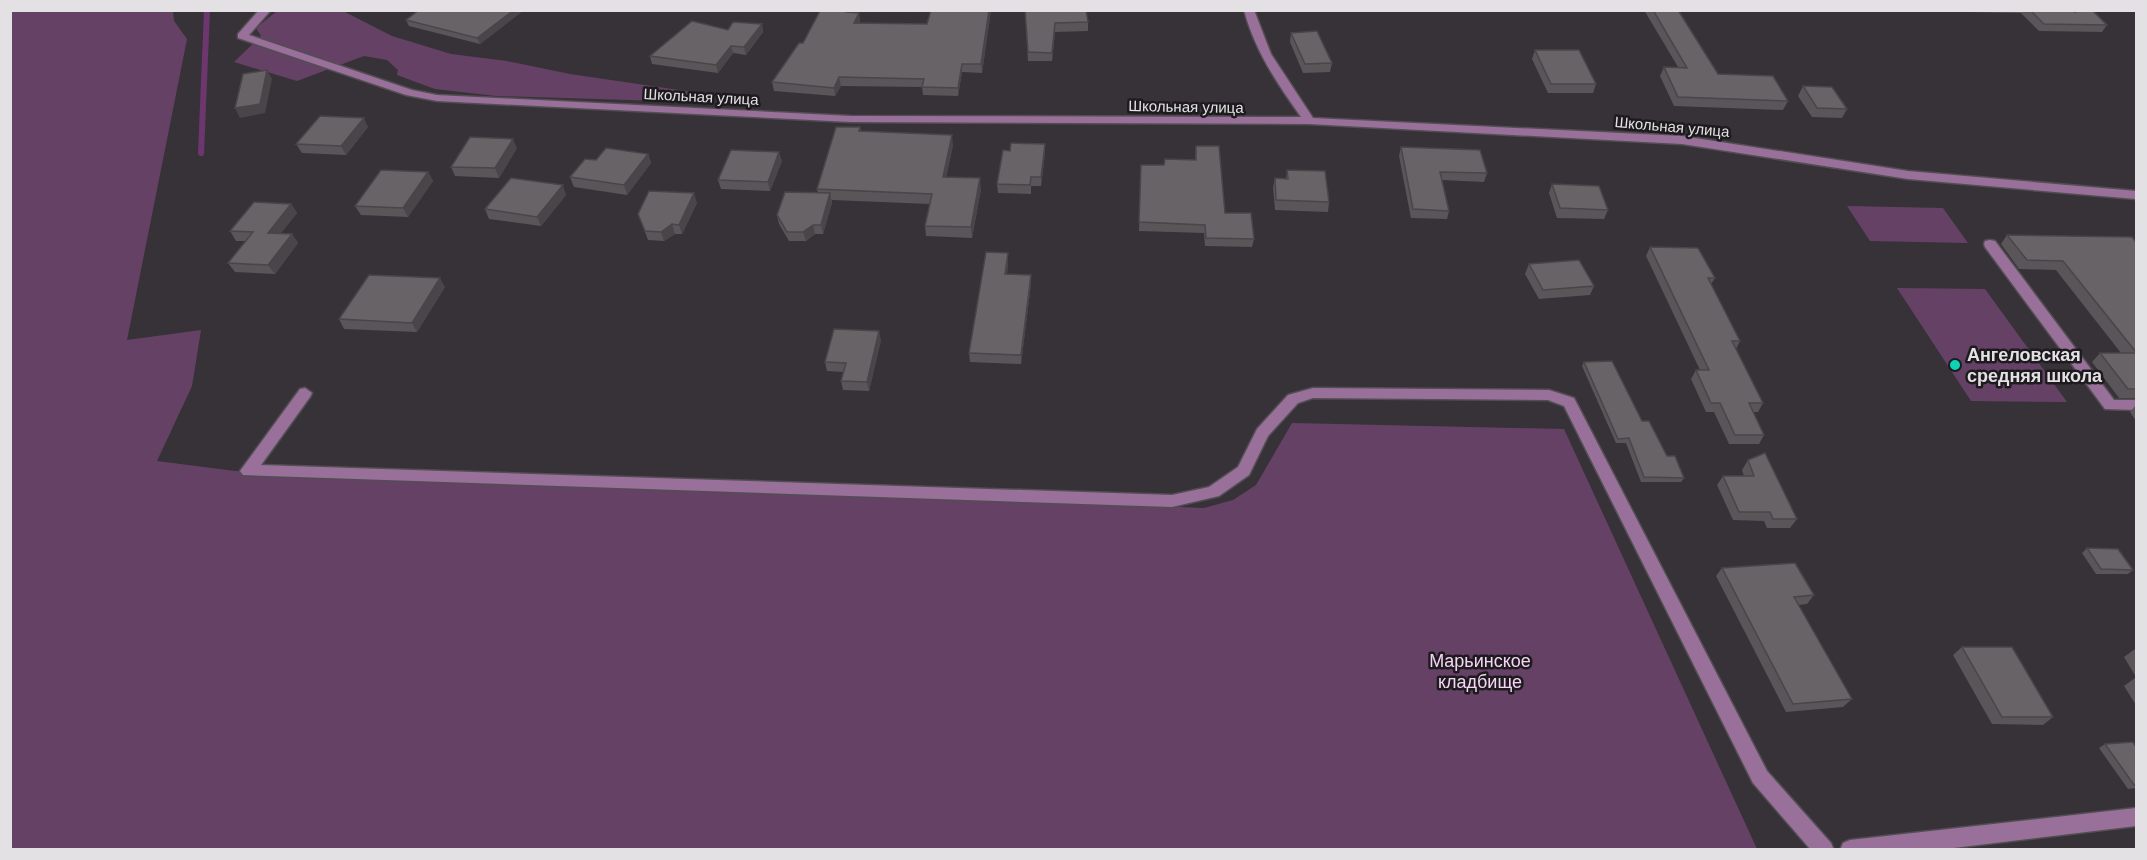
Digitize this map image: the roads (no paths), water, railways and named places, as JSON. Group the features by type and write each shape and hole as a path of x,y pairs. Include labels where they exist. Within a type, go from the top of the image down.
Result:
{"street":[{"name":"Школьная улица","path":"266,10 256,18 242,36 410,93 473,101 851,119 1309,121 1682,140 1908,175 2136,195"},
{"path":"1249,10 1265,55 1309,121"},
{"path":"1990,244 2110,405 2136,405"},
{"path":"305,393 248,471 1172,501 1213,492 1244,471 1262,433 1293,399 1312,393 1549,395 1569,402 1760,777 1824,849"},
{"path":"1850,849 2136,817"}],"waterway":[{"path":"201,153 207,10"}],"place":[{"name":"Ангеловская средняя школа","path":"1955,365"}],"park label":[{"name":"Марьинское кладбище","path":"1480,671"}]}
